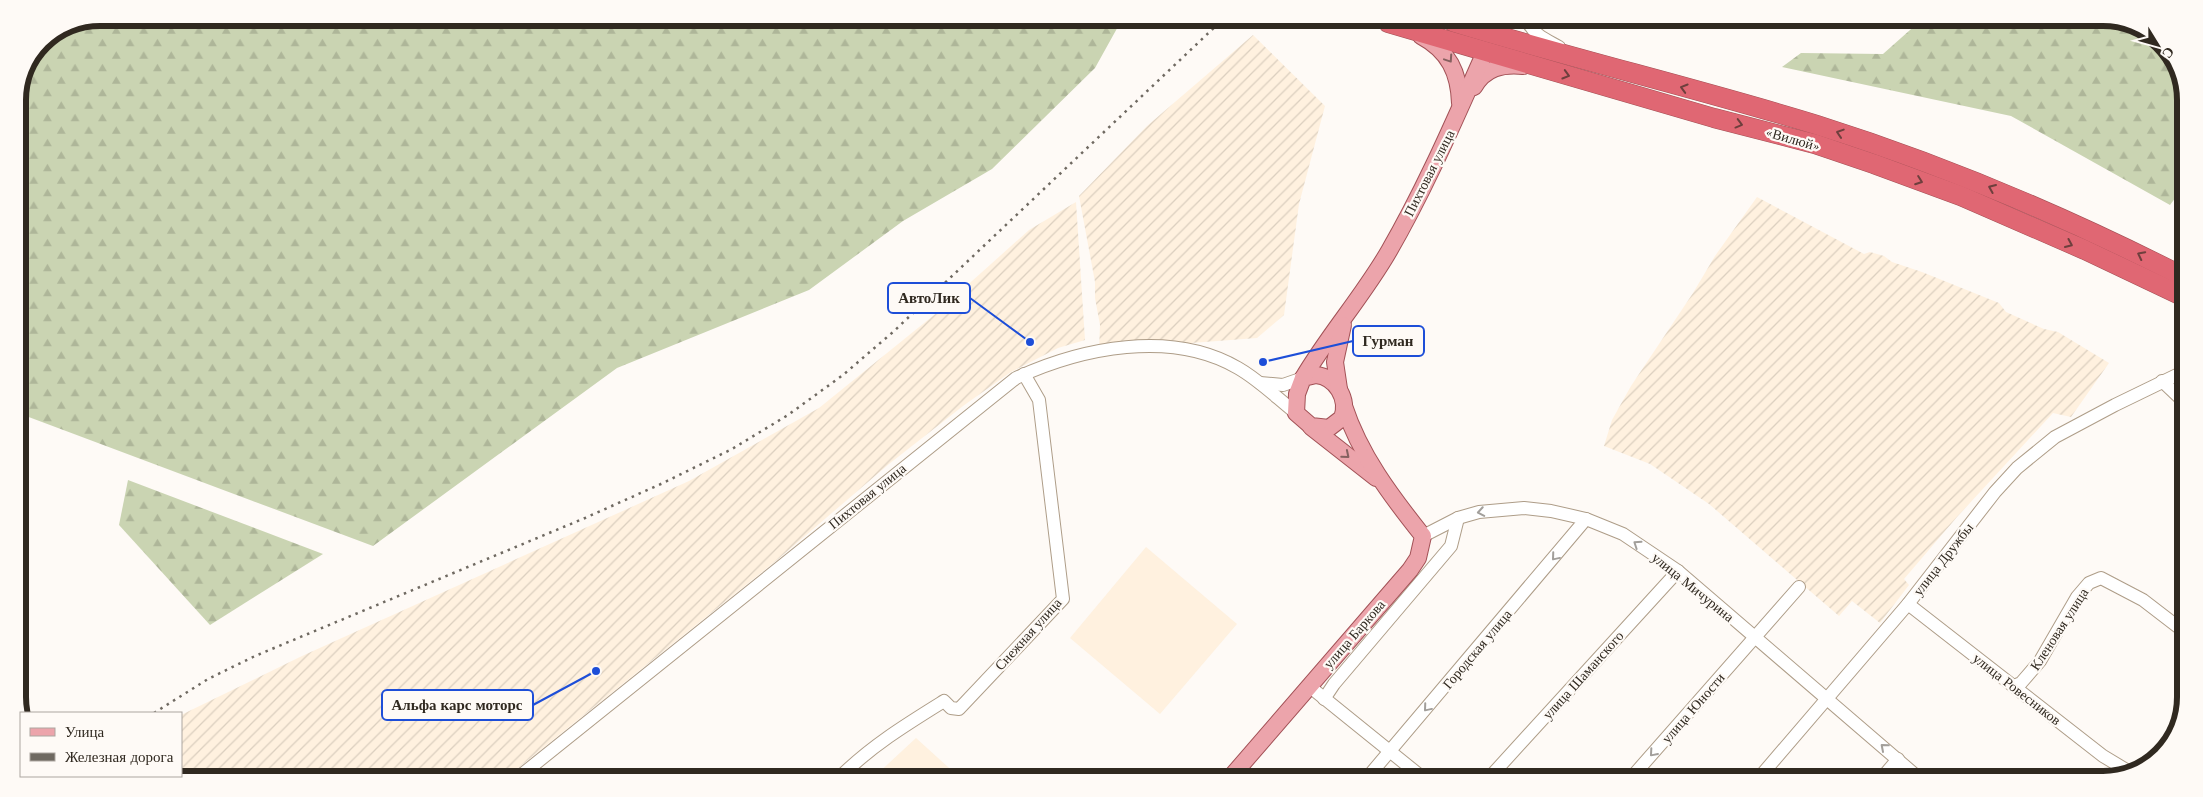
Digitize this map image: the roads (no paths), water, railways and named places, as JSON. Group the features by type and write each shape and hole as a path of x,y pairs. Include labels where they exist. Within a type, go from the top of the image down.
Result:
{"highway":[{"name":"«Вилюй»","path":"1400,26 1485,52 1815,144 1874,164 1961,196 2085,250 2177,294"},
{"name":"«Вилюй»","path":"1482,26 1496,28 1581,58 1816,125 1890,150 1986,186 2098,233 2177,273"},
{"name":"Пихтовая улица","path":"1485,52 1496,28"}],"main road":[{"path":"1411,30 1438,46 1450,60 1459,86 1460,111"},
{"name":"Пихтовая улица","path":"1303,378 1325,342 1346,316 1393,243 1460,111 1485,52"},
{"path":"1460,111 1476,82 1482,75 1496,67 1512,65 1542,68"},
{"name":"Пихтовая улица","path":"1339,389 1335,362 1346,316"},
{"path":"1382,483 1296,413 1297,394 1303,378 1324,376 1332,380 1339,389 1352,429 1382,483 1423,536"},
{"path":"1311,426 1325,429 1334,426 1342,418 1344,406"},
{"name":"улица Баркова","path":"1236,771 1410,570 1418,558 1423,536"}],"street":[{"path":"1529,26 1537,35 1581,58"},
{"name":"Пихтовая улица","path":"535,771 1002,387 1024,374 1058,360 1108,349 1149,347 1202,354 1239,369 1296,413"},
{"name":"Снежная улица","path":"846,771 860,757 881,741 944,701 951,708 959,709 1063,598 1039,400 1024,374"},
{"name":"улица Дружбы","path":"1765,771 1908,604 1995,492 2033,454 2055,438 2177,375"},
{"name":"Пихтовая улица","path":"1257,382 1284,385 1303,378"},
{"path":"2162,382 2177,396"},
{"name":"улица Мичурина","path":"1423,536 1458,518 1479,512 1524,508 1551,511 1586,519 1623,534 1678,571 1911,771"},
{"path":"1324,699 1334,684 1451,546 1458,518"},
{"name":"Городская улица","path":"1373,771 1586,519"},
{"name":"улица Шаманского","path":"1495,771 1678,571"},
{"name":"Кленовая улица","path":"2014,686 2021,683 2040,661 2077,597 2089,583 2101,578 2143,600 2177,626"},
{"name":"улица Юности","path":"1637,771 1799,587"},
{"name":"улица Ровесников","path":"1908,604 2103,756 2123,768"},
{"path":"1309,686 1415,771"},
{"path":"1888,771 1898,759"}],"railway":[{"path":"156,712 208,679 255,656 585,518 663,483 732,449 788,415 843,375 893,332 1216,26"}],"place":[{"name":"АвтоЛик","path":"1030,342"},
{"name":"Гурман","path":"1263,362"},
{"name":"Альфа карс моторс","path":"596,671"}]}
